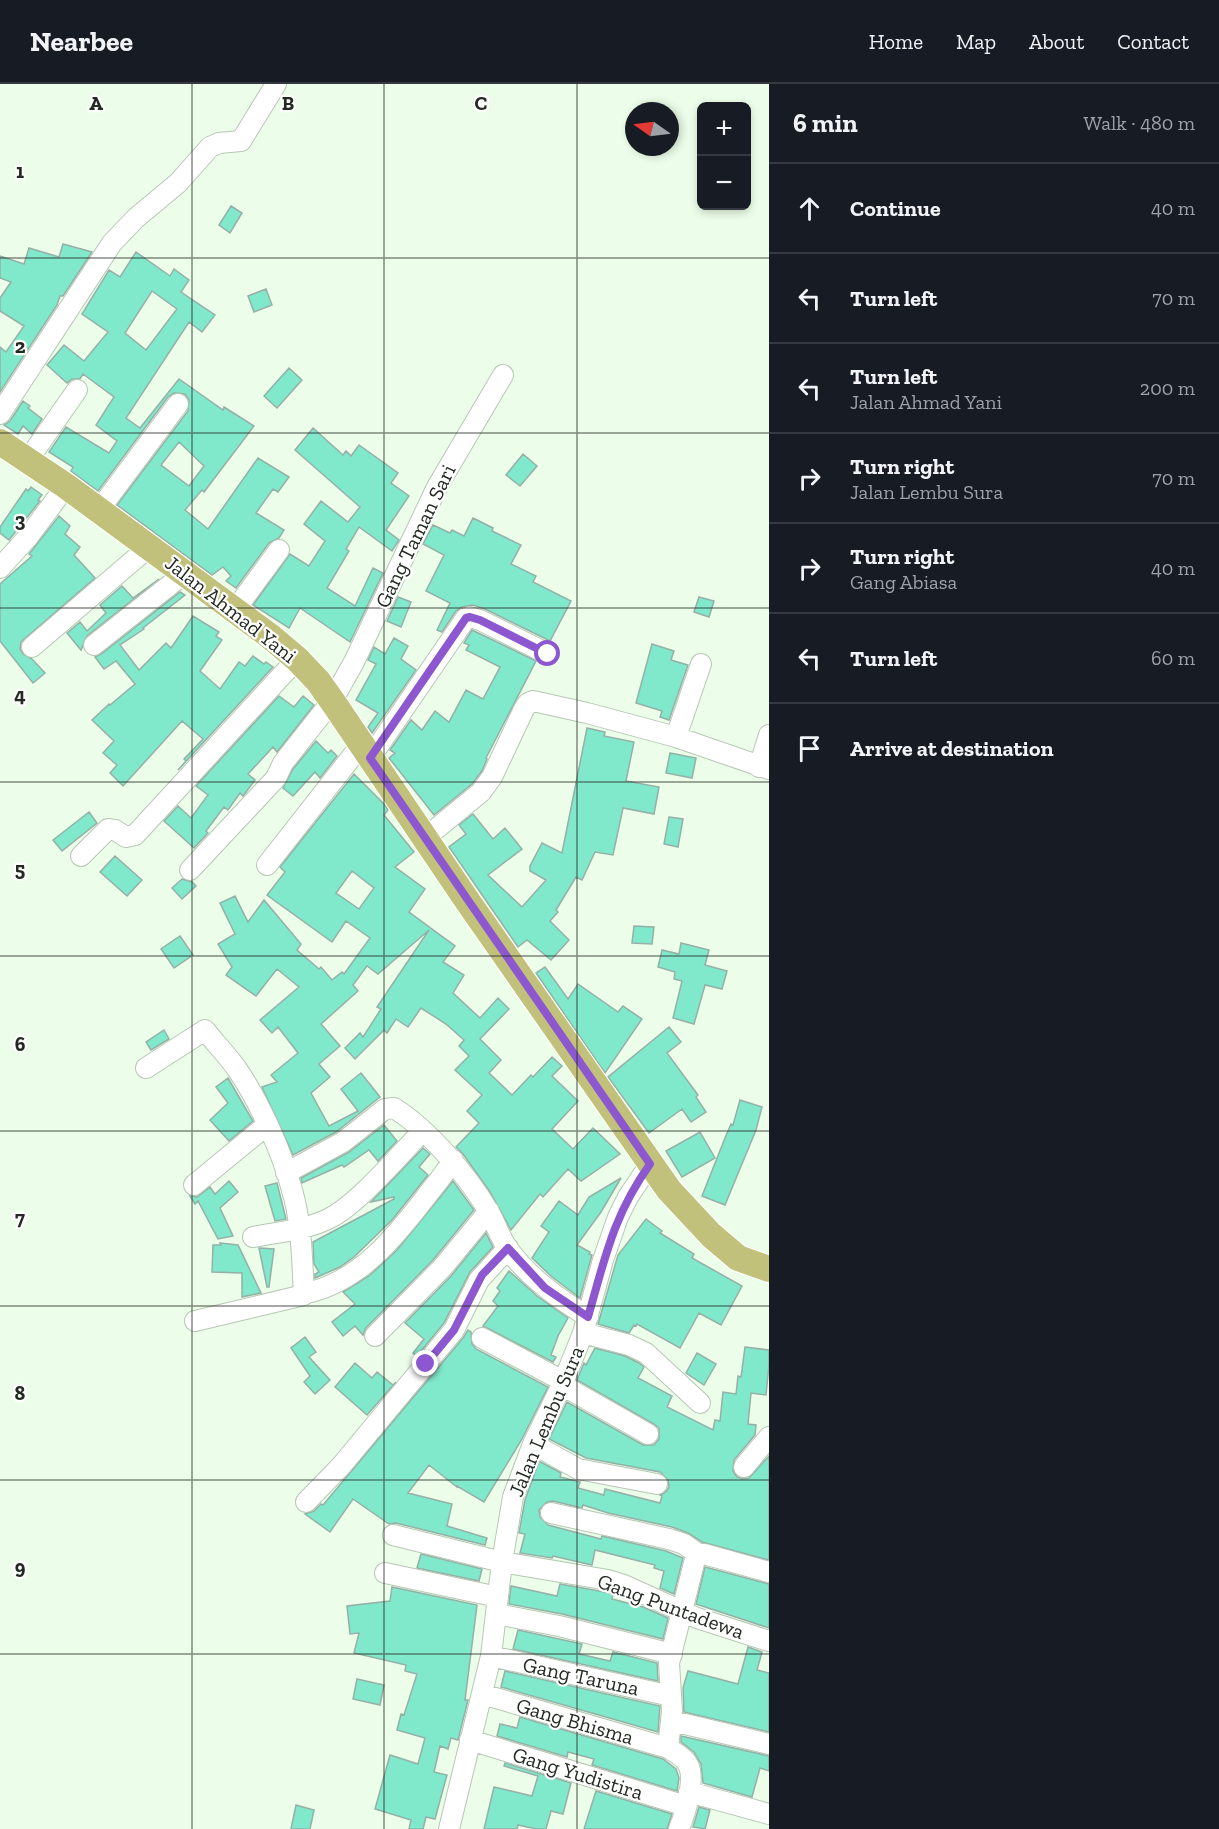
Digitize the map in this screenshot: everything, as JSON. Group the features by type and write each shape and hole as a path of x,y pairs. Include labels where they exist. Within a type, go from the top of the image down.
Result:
{"main road":[{"name":"Jalan Ahmad Yani","path":"2,447 28,460 66,486 235,610 297,659 332,701 365,752 675,1197 711,1235 738,1258 769,1269"}],"street":[{"path":"0,414 112,243 136,218 178,183 210,147 219,143 242,141 276,84"},
{"name":"Gang Taman Sari","path":"190,870 276,778 283,763 332,701 354,662 437,487 503,375"},
{"path":"28,460 77,390"},
{"path":"99,510 178,404"},
{"path":"0,568 28,537 66,486"},
{"path":"32,647 149,547"},
{"path":"235,610 279,550"},
{"path":"94,645 185,573"},
{"path":"267,865 365,752 466,618 480,620 548,654"},
{"path":"81,856 108,830 115,830 126,837 135,835 297,659"},
{"path":"676,737 701,664"},
{"path":"425,838 481,792 492,777 528,703 540,701 676,737 764,768 769,735"},
{"path":"146,1068 205,1030 240,1075 267,1125 292,1189 300,1228 304,1294 195,1321"},
{"path":"286,1173 343,1142 389,1108 397,1109 453,1160 489,1211 508,1248 545,1288 585,1325 645,1353 700,1403"},
{"path":"194,1185 267,1125"},
{"path":"253,1237 300,1228 331,1218 346,1207 422,1132"},
{"path":"311,1292 345,1279 376,1254 408,1220 453,1160"},
{"name":"Jalan Lembu Sura","path":"453,1828 470,1740 491,1656 502,1562 513,1497 533,1444 562,1383 585,1325 618,1216 650,1164"},
{"path":"375,1336 442,1268 489,1211"},
{"path":"306,1502 341,1466 454,1330 479,1280 508,1248"},
{"path":"482,1338 648,1434"},
{"path":"744,1467 769,1437"},
{"path":"533,1444 578,1469 657,1484"},
{"path":"551,1513 669,1539 688,1546 698,1554 710,1555 769,1572"},
{"name":"Gang Puntadewa","path":"393,1535 502,1562 608,1580 698,1618 769,1641"},
{"path":"685,1816 691,1774 688,1764 668,1748 671,1721 669,1671 698,1554"},
{"path":"386,1573 550,1624 672,1654"},
{"name":"Gang Taruna","path":"491,1656 671,1696"},
{"name":"Gang Bhisma","path":"482,1694 668,1748"},
{"path":"672,1721 769,1744"},
{"name":"Gang Yudistira","path":"470,1740 685,1816 769,1814"}],"building":[{"path":"231,206 242,213 230,233 219,225"},
{"path":"63,244 92,252 63,296 60,296 57,305 0,392 0,347 6,352 24,326 0,311 0,298 11,282 0,278 0,256 24,264 29,248 59,257"},
{"path":"136,252 170,276 174,269 189,280 181,292 215,315 202,332 189,322 126,418 140,428 179,379 223,410 224,407 254,426 204,492 202,490 185,510 208,529 258,458 289,477 278,492 273,489 256,513 284,530 279,538 269,543 236,588 226,581 231,576 223,567 212,575 117,505 188,411 189,400 185,394 174,393 168,397 98,491 71,471 73,467 49,452 66,427 109,453 117,441 96,425 114,397 83,374 80,379 72,379 67,383 47,365 64,345 84,361 108,332 82,314 109,270 120,277","holes":["152,291 177,309 146,350 125,333","179,442 204,466 189,486 161,465"]},
{"path":"266,289 272,305 254,312 248,296"},
{"path":"289,368 302,380 277,408 264,396"},
{"path":"23,401 42,419 32,434 23,426 18,434 4,425 10,421"},
{"path":"313,428 343,455 346,451 351,456 359,445 398,473 391,483 409,496 386,530 399,540 392,551 359,527 346,549 349,551 327,588 355,606 373,568 383,573 350,642 300,608 289,628 253,605 290,554 309,566 325,541 304,524 321,501 348,522 360,507 295,450"},
{"path":"523,454 537,466 520,486 506,475"},
{"path":"31,487 42,495 38,500 40,501 9,540 0,533 0,527 26,489 28,491"},
{"path":"59,516 70,526 65,534 80,547 74,555 95,578 21,642 20,649 23,654 32,659 45,673 33,683 0,641 0,584 32,556 29,554"},
{"path":"473,518 493,528 492,531 521,545 511,564 536,576 533,582 571,601 550,641 473,605 456,611 442,632 437,630 450,603 426,591 444,555 423,544 433,525 450,533 452,530 464,536"},
{"path":"159,579 87,636 81,650 67,633 80,622 87,631 106,613 100,605 122,586 133,598"},
{"path":"180,592 185,595 144,629 120,645 139,670 166,643 171,648 193,616 219,632 216,636 222,640 200,671 220,689 239,662 245,666 253,656 273,667 178,770 186,761 184,759 203,739 182,721 123,786 110,773 117,765 103,753 114,741 92,720 135,684 116,661 104,669 95,657"},
{"path":"398,597 411,602 401,627 387,621"},
{"path":"699,597 714,601 709,617 694,612"},
{"path":"472,630 536,661 486,758 482,771 472,784 434,815 389,758 395,753 390,750 411,720 422,730 435,711 449,722 466,690 483,699 500,667 466,650 469,645 464,643"},
{"path":"394,638 408,646 401,659 416,670 372,733 368,727 378,713 356,700 376,664 368,660 374,647 385,654"},
{"path":"652,644 674,651 671,660 688,665 669,720 660,717 662,711 636,703"},
{"path":"279,696 294,707 303,696 314,705 277,752 273,747 248,774 255,780 243,796 240,793 228,810 224,807 206,831 208,833 194,848 164,821 178,806 191,818 208,795 196,786"},
{"path":"587,728 605,732 604,736 634,742 626,781 659,787 654,814 623,808 613,855 595,852 582,880 576,877 556,910 558,912 550,921 569,940 551,960 527,940 518,947 449,847 466,834 459,825 473,814 493,839 505,828 522,849 488,875 522,907 546,880 530,871 530,866 542,843 562,853"},
{"path":"316,741 328,753 331,750 337,756 320,778 315,772 293,796 283,788 293,769"},
{"path":"670,753 696,758 692,778 666,773"},
{"path":"354,774 385,805 388,810 384,815 414,852 395,867 425,889 409,912 455,946 443,962 464,975 453,993 480,1018 498,998 509,1009 480,1039 501,1060 489,1073 512,1095 552,1057 562,1066 552,1076 578,1101 552,1129 573,1149 593,1128 620,1154 581,1181 568,1169 543,1197 540,1194 511,1230 490,1192 456,1147 479,1123 467,1111 482,1095 455,1070 469,1056 459,1046 464,1040 446,1024 421,1008 408,1027 396,1019 387,1033 384,1030 355,1059 345,1048 360,1033 363,1037 381,1009 377,1007 429,930 378,974 367,966 353,985 358,991 321,1024 340,1046 319,1064 330,1077 311,1093 329,1126 358,1111 341,1089 361,1073 380,1097 336,1132 293,1155 262,1087 277,1082 271,1075 298,1053 278,1027 272,1033 260,1020 299,987 277,969 256,996 226,975 232,967 218,944 235,934 220,903 235,896 248,922 264,900 301,944 297,950 319,969 321,967 332,980 342,972 344,974 370,938 346,921 332,942 267,895 285,872 280,867","holes":["352,871 374,888 359,909 336,893"]},
{"path":"89,812 97,823 62,851 53,840"},
{"path":"669,817 683,819 678,847 664,844"},
{"path":"115,856 142,880 127,896 100,872"},
{"path":"182,879 196,886 182,899 172,888"},
{"path":"634,926 654,927 652,944 632,943"},
{"path":"180,936 193,955 174,968 161,949"},
{"path":"681,943 709,950 705,965 727,971 722,989 705,985 694,1024 673,1018 682,981 674,979 675,972 658,967 662,950 679,954"},
{"path":"545,967 568,999 578,984 618,1012 623,1006 642,1019 605,1073 536,973"},
{"path":"669,1027 681,1042 667,1053 698,1095 696,1097 706,1112 691,1122 682,1109 649,1133 608,1077"},
{"path":"164,1030 169,1039 151,1050 146,1042"},
{"path":"228,1078 253,1121 229,1141 210,1120 228,1103 216,1087"},
{"path":"740,1100 762,1107 756,1130 725,1205 702,1196 731,1124 733,1125"},
{"path":"384,1125 397,1141 378,1161 369,1150 344,1167 342,1165 302,1183 301,1178 349,1152"},
{"path":"700,1132 715,1158 682,1177 666,1151"},
{"path":"423,1148 430,1154 419,1167 428,1175 392,1220 354,1257 340,1267 315,1278 315,1274 319,1272 314,1264 313,1242 394,1199 394,1197 371,1202"},
{"path":"621,1178 601,1212 577,1245 592,1255 580,1298 532,1258 549,1232 541,1226 559,1201 578,1215 589,1197"},
{"path":"229,1181 238,1192 220,1208 233,1236 218,1239 198,1201 195,1204 190,1196 197,1197 210,1187 215,1194"},
{"path":"453,1181 474,1210 433,1260 366,1328 363,1335 355,1326 343,1336 332,1322 355,1304 343,1292 369,1276 397,1250"},
{"path":"277,1183 286,1219 275,1221 265,1186"},
{"path":"646,1219 662,1231 660,1233 694,1254 692,1258 742,1286 721,1325 699,1313 680,1348 637,1324 629,1333 598,1324 618,1255"},
{"path":"486,1233 493,1247 470,1272 444,1323 417,1356 413,1353 424,1339 405,1323 451,1276"},
{"path":"220,1243 238,1245 261,1293 242,1297 242,1273 212,1272 213,1245 221,1245"},
{"path":"259,1248 274,1249 269,1287 267,1287"},
{"path":"509,1271 537,1296 568,1318 551,1355 556,1357 553,1362 483,1326 498,1306 493,1301 500,1291 497,1288"},
{"path":"468,1330 471,1332 472,1344 476,1349 548,1387 522,1439 484,1502 457,1487 429,1465 408,1493 452,1504 447,1526 487,1538 485,1545 396,1523 389,1524 353,1499 330,1532 305,1514 323,1505"},
{"path":"305,1337 316,1352 309,1357 330,1380 315,1394 304,1382 310,1376 291,1348"},
{"path":"745,1347 769,1350 769,1365 766,1395 751,1393 748,1424 756,1425 755,1435 734,1460 733,1471 737,1477 749,1478 769,1456 769,1560 702,1542 672,1527 583,1505 582,1508 553,1501 547,1502 539,1510 540,1517 548,1525 601,1539 602,1536 666,1551 683,1558 674,1594 660,1588 664,1571 654,1568 655,1565 595,1550 592,1565 553,1556 552,1558 520,1553 525,1534 519,1533 525,1500 539,1461 561,1473 560,1477 580,1482 578,1488 604,1495 605,1489 660,1503 662,1496 660,1495 669,1487 668,1480 660,1472 586,1458 549,1439 567,1402 643,1445 654,1445 659,1439 659,1428 654,1424 577,1380 584,1363 586,1365 595,1348 625,1356 639,1363 644,1367 638,1378 672,1396 667,1407 713,1430 715,1420 720,1421 723,1392 736,1394"},
{"path":"697,1353 716,1364 704,1385 686,1373"},
{"path":"355,1363 372,1378 377,1372 393,1385 396,1382 367,1415 335,1387"},
{"path":"421,1554 482,1569 479,1581 417,1568"},
{"path":"705,1567 769,1584 769,1628 696,1604"},
{"path":"560,1584 613,1594 612,1599 643,1607 668,1618 663,1639 562,1614 509,1604 511,1586 557,1596"},
{"path":"392,1587 477,1605 465,1700 468,1700 458,1740 451,1738 448,1749 440,1746 434,1772 447,1775 435,1819 426,1817 423,1829 409,1829 411,1820 375,1809 390,1755 418,1764 425,1738 397,1730 417,1674 405,1671 406,1665 354,1653 359,1633 350,1634 347,1606 390,1601"},
{"path":"518,1630 582,1644 579,1654 610,1661 613,1652 657,1663 658,1681 513,1649"},
{"path":"748,1647 762,1652 757,1670 769,1673 769,1732 684,1712 683,1688 688,1671 738,1684"},
{"path":"505,1671 660,1706 658,1732 501,1687"},
{"path":"357,1679 384,1685 380,1705 353,1699"},
{"path":"520,1717 663,1759 676,1769 679,1778 677,1791 592,1765 594,1759 568,1752 567,1757 497,1736 500,1724 517,1728"},
{"path":"681,1736 769,1756 769,1771 760,1768 752,1797 703,1783 701,1764 694,1752 681,1742"},
{"path":"505,1763 571,1783 563,1814 551,1811 546,1829 518,1825 517,1829 484,1829 494,1787 532,1796 538,1776 504,1766"},
{"path":"596,1791 672,1814 667,1829 584,1829"},
{"path":"296,1805 314,1810 310,1829 291,1829"},
{"path":"699,1807 710,1810 705,1829 693,1827"}],"route":[{"path":"426,1364 460,1321 482,1275 508,1248 545,1288 588,1317 603,1260 618,1216 650,1164 370,758 466,618 480,620 548,654"}]}
